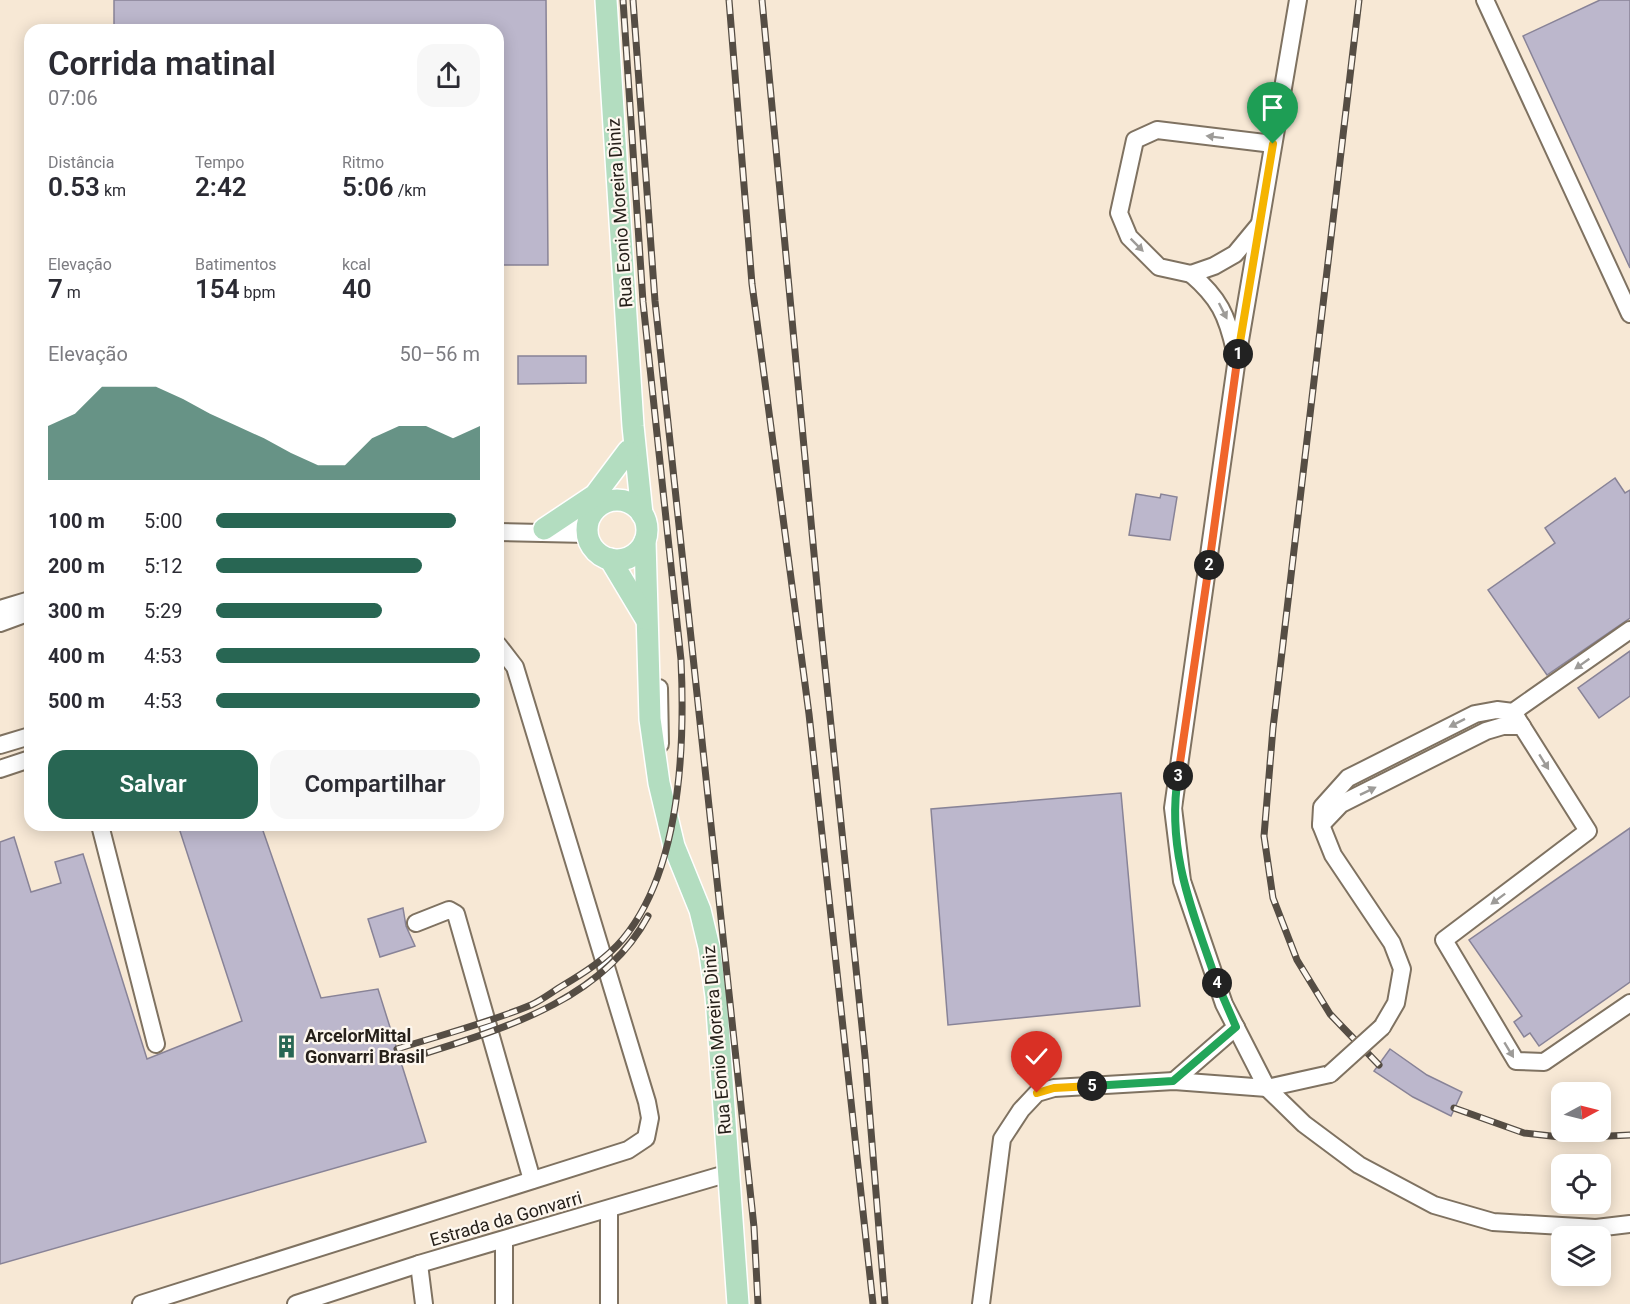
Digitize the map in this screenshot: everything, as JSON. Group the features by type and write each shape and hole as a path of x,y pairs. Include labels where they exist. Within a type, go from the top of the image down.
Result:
{"main road":[{"name":"Rua Eonio Moreira Diniz","path":"606,0 633,426 645,527 650,719 658,783 674,846 700,910 709,947 716,996 738,1304"},
{"name":"Rua Eonio Moreira Diniz","path":"604,503 625,475 633,426"},
{"path":"544,529 595,495 628,451"},
{"path":"618,500 632,504 645,527 637,553 624,560 610,560 595,550 588,528 594,511 604,503 618,500"},
{"name":"Rua Eonio Moreira Diniz","path":"610,560 646,620"}],"street":[{"path":"1298,0 1237,358 1173,808 1182,881 1224,1004 1267,1088 1304,1124 1359,1166 1434,1205 1493,1222 1596,1228 1630,1224"},
{"path":"1485,0 1630,314"},
{"path":"1237,358 1224,310 1207,288 1191,274 1159,267 1129,237 1119,213 1134,140 1157,130 1273,144"},
{"path":"1191,274 1235,254 1260,225"},
{"name":"Rua Eonio Moreira Diniz","path":"645,527 661,721 658,783"},
{"path":"516,532 588,528"},
{"path":"504,532 588,528"},
{"path":"0,609 24,602"},
{"path":"0,623 24,614"},
{"path":"1517,719 1630,630"},
{"path":"141,1304 628,1150 646,1138 650,1118 607,967 515,666 504,652"},
{"path":"981,1304 1002,1139 1021,1110 1037,1093 1054,1088 1173,1081 1267,1088 1330,1074 1382,1027 1396,1003 1402,969 1392,943 1333,855 1321,825 1322,807 1348,778 1475,714 1497,710 1517,719 1588,831 1444,940 1516,1060 1544,1062 1630,1003"},
{"path":"0,745 24,738"},
{"path":"0,769 24,761"},
{"path":"102,831 156,1044"},
{"path":"416,923 448,910 456,914 532,1180"},
{"path":"1173,1081 1236,1027"},
{"name":"Estrada da Gonvarri","path":"296,1304 343,1297 419,1264 729,1173"},
{"path":"609,1210 609,1304"},
{"path":"504,1240 504,1304"},
{"path":"419,1264 424,1304"}],"building":[{"path":"114,0 546,0 548,265 504,265 504,24 114,24"},
{"path":"1600,0 1630,0 1630,268 1523,36"},
{"path":"518,356 586,356 586,383 518,384"},
{"path":"1615,478 1625,493 1630,490 1630,618 1547,675 1488,590 1555,543 1545,528"},
{"path":"1136,494 1160,498 1161,494 1177,497 1170,540 1129,535"},
{"path":"1630,651 1630,696 1599,718 1578,688"},
{"path":"1121,793 1140,1006 948,1025 931,809"},
{"path":"1630,828 1630,982 1539,1046 1530,1033 1524,1037 1514,1022 1522,1016 1469,940"},
{"name":"ArcelorMittal Gonvarri Brasil","path":"180,831 263,831 321,998 378,989 426,1142 0,1264 0,842 14,837 31,892 61,883 55,862 83,854 147,1059 242,1021"},
{"path":"403,908 406,926 415,946 380,957 368,919"},
{"path":"1390,1049 1427,1075 1462,1092 1451,1116 1413,1097 1374,1071"}],"railway":[{"path":"397,1049 531,1005 594,965 623,939 642,910 657,878 668,843 680,768 681,660 643,302 623,0"},
{"path":"633,0 655,301 754,1227 758,1304"},
{"path":"729,0 752,284 809,714 873,1304"},
{"path":"762,0 821,628 865,1056 885,1304"},
{"path":"1359,0 1273,728 1264,836 1273,898 1297,960 1330,1014 1379,1065"},
{"path":"401,1061 506,1026 572,994 602,973 627,947 648,916"},
{"path":"1454,1108 1524,1133 1569,1138 1630,1135"}],"place":[{"name":"ArcelorMittal Gonvarri Brasil","path":"287,1046"}],"route":[{"path":"1037,1093 1054,1088 1173,1081 1236,1027 1224,1004 1182,881 1173,808 1237,358 1273,144"}]}
